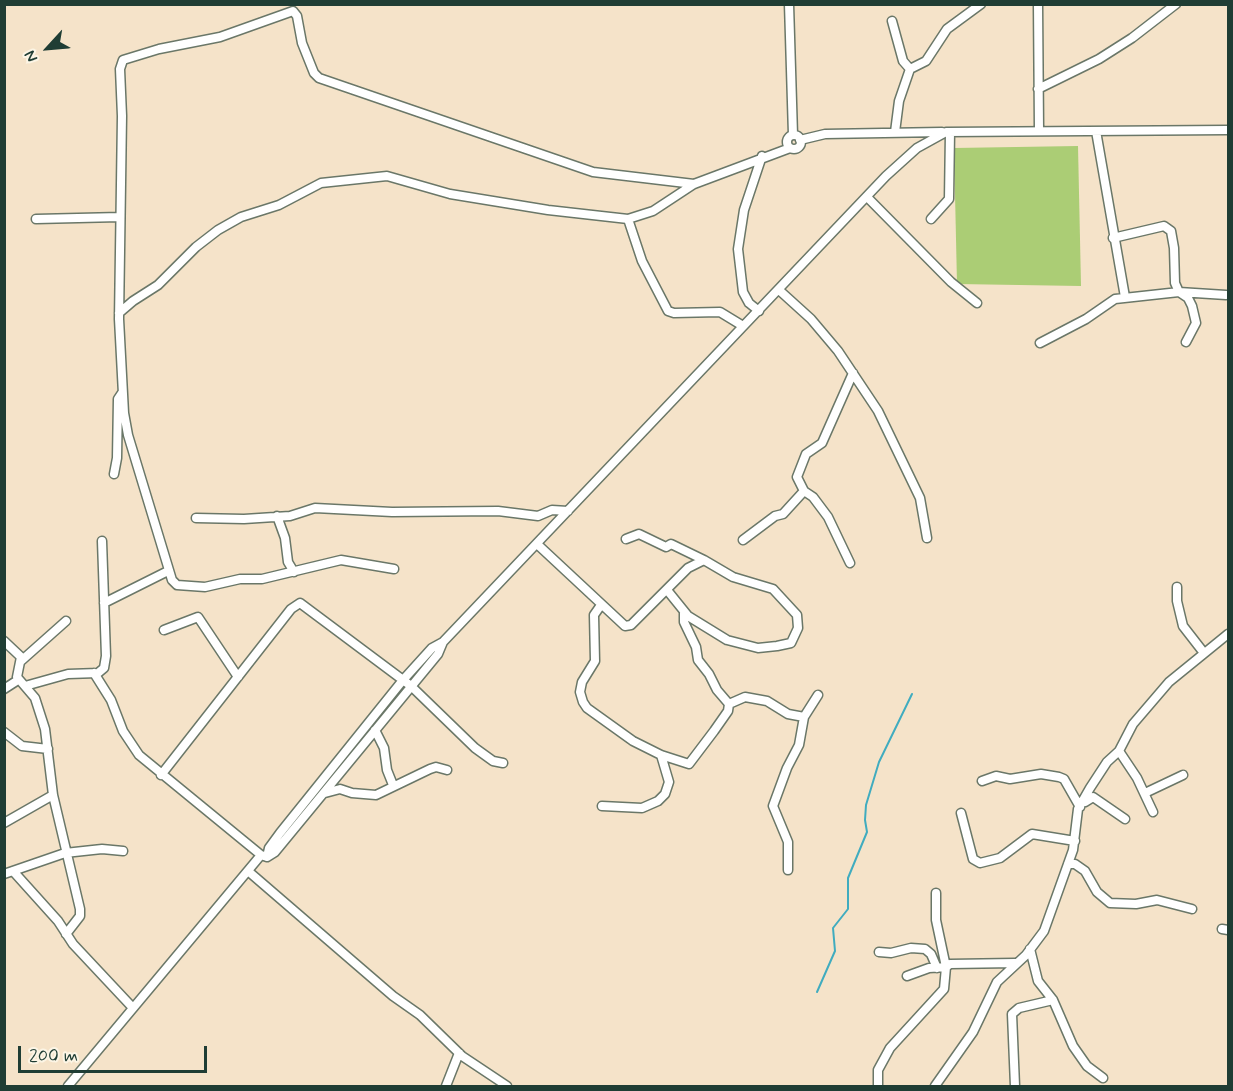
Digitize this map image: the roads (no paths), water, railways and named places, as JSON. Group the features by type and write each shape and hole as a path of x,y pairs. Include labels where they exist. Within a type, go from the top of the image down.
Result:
{"street":[{"path":"789,4 797,138"},
{"path":"895,132 899,101 910,69 926,61 947,29 981,4"},
{"path":"1038,4 1039,130"},
{"path":"1038,89 1099,59 1132,38 1176,4"},
{"path":"394,569 341,560 294,572 200,587 177,585 168,571 128,435 123,393 119,313 122,116 120,69 123,60 159,49 220,37 293,11 297,16 305,52 319,78 593,172 694,184"},
{"path":"892,21 903,61 910,69"},
{"path":"119,313 158,285 196,247 218,230 241,217 279,205 321,183 387,176 450,194 548,210 628,219 653,211 694,184 762,156 790,148 787,140 797,138 825,134 895,132 1228,130"},
{"path":"1096,131 1125,297"},
{"path":"68,1086 248,871 264,856 376,712 432,648 443,642 868,198 886,176 917,148 948,132"},
{"path":"931,219 949,199 948,132"},
{"path":"759,310 749,303 743,292 738,249 744,210 762,156"},
{"path":"868,198 951,282 977,303"},
{"path":"36,219 50,221 120,217"},
{"path":"628,219 642,261 668,311 675,313 720,312 743,326"},
{"path":"1113,238 1164,226 1171,231 1175,283 1179,292 1188,298 1196,323 1186,342"},
{"path":"779,290 811,319 853,373 878,411 913,481 924,513 927,538"},
{"path":"1040,343 1086,319 1115,299 1179,292 1226,295"},
{"path":"850,563 823,509 813,497 804,491 798,481 798,473 806,454 822,443 853,373"},
{"path":"114,474 117,458 118,399 123,393"},
{"path":"743,540 775,516 783,514 804,491"},
{"path":"196,518 244,519 299,514 315,508 392,512 498,511 538,516 552,510 568,511"},
{"path":"277,516 285,538 288,562 294,572"},
{"path":"626,539 639,534 666,547 671,544 733,577 773,589 797,615 798,628 791,643 758,648 721,637 684,613 667,590"},
{"path":"4,689 21,683 68,674 94,673 104,668 106,656 102,541"},
{"path":"537,544 625,626 631,625 688,568 704,560"},
{"path":"104,603 168,571"},
{"path":"1177,587 1177,601 1183,626 1204,653"},
{"path":"161,775 291,609 300,603 411,686 475,748 493,761 503,763"},
{"path":"601,605 594,615 595,661 582,682 580,692 583,702 587,708 633,741 661,756 677,758 684,764 692,762 728,711 729,704 698,660 696,647 684,622 684,613"},
{"path":"164,630 196,616 238,677"},
{"path":"21,661 66,621"},
{"path":"935,1086 973,1032 998,982 1044,931 1075,841 1079,810 1107,762 1119,751 1133,724 1168,682 1228,634"},
{"path":"4,641 18,652 21,661 21,683 39,708 48,749 53,795 80,912 66,934"},
{"path":"264,856 275,852 438,654 443,642"},
{"path":"94,673 111,700 116,719 131,746 161,775 264,856"},
{"path":"788,870 788,842 773,806 787,768 799,745 804,717 818,695"},
{"path":"729,704 745,698 767,701 788,714 804,717"},
{"path":"376,712 384,719"},
{"path":"375,730 384,748 387,770 393,784"},
{"path":"4,732 22,746 48,749"},
{"path":"1119,751 1145,793 1153,812"},
{"path":"602,806 642,808 658,801 665,794 669,782 661,756"},
{"path":"322,795 340,789 352,793 376,795 390,789 393,784 436,767 447,770"},
{"path":"982,781 996,776 1010,779 1041,774 1059,777 1064,779 1079,810"},
{"path":"1145,793 1183,776"},
{"path":"4,823 53,795"},
{"path":"1079,810 1086,798 1093,797 1125,819"},
{"path":"961,813 974,859 980,863 1000,858 1032,834 1075,841"},
{"path":"123,851 102,849 65,853 9,872 58,921 66,934 133,1008"},
{"path":"1068,864 1075,864 1085,872 1097,892 1110,903 1136,904 1157,900 1192,909"},
{"path":"248,871 393,996 420,1015 459,1053 507,1086"},
{"path":"878,1086 877,1074 880,1063 910,1024 942,994 936,892"},
{"path":"879,952 885,954 911,948 925,949 941,968"},
{"path":"1030,949 1038,981 1053,1000 1065,1032 1082,1060 1103,1078"},
{"path":"908,976 925,969 941,968 950,964 1016,963"},
{"path":"1015,1086 1012,1014 1019,1008 1053,1000"},
{"path":"446,1086 459,1053"}],"waterway":[{"path":"817,992 835,951 833,928 848,909 848,878 867,832 866,805 879,762 912,694"}]}
